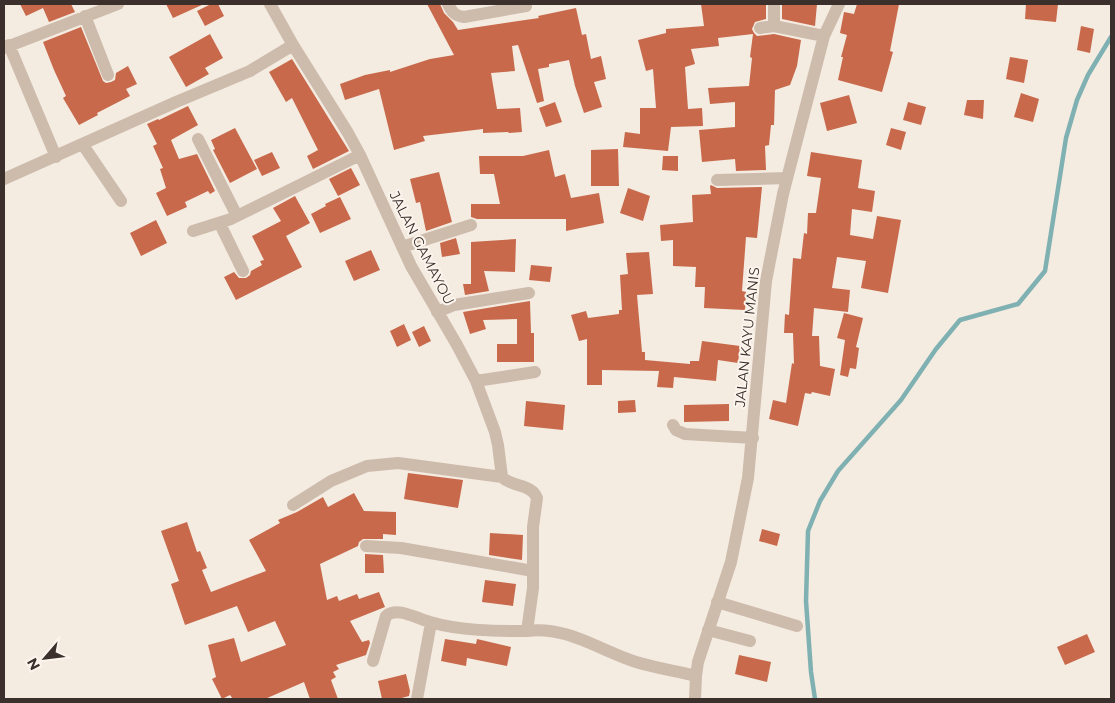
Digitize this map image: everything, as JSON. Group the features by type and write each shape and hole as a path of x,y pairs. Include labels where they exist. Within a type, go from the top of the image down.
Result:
{"street":[{"path":"56,157 6,46 118,4"},
{"name":"JALAN GAMAYOU","path":"270,4 360,155 402,247 476,381 495,432 502,477"},
{"path":"448,4 451,12 457,16 464,17 526,6"},
{"path":"774,4 774,26"},
{"name":"JALAN KAYU MANIS","path":"695,699 696,676 708,630 731,562 748,478 766,281 787,178 824,36 839,4"},
{"path":"85,16 108,75"},
{"path":"760,28 774,26 824,36"},
{"path":"4,179 250,71 293,45"},
{"path":"198,139 237,216"},
{"path":"83,145 121,201"},
{"path":"194,231 220,224 360,155"},
{"path":"717,180 787,178"},
{"path":"220,224 243,271"},
{"path":"402,247 471,225"},
{"path":"437,312 454,305 529,293"},
{"path":"476,381 535,372"},
{"path":"673,425 676,430 685,434 752,438"},
{"path":"293,505 331,481 368,466 398,463 502,477 509,483 530,489 537,498 533,526 533,588 527,631"},
{"path":"366,546 410,550 533,570"},
{"path":"717,602 797,626"},
{"path":"373,661 386,616 396,612 431,622 496,632 541,629 578,638 636,662 665,671 696,676"},
{"path":"417,699 431,622"},
{"path":"708,630 750,641"}],"building":[{"path":"20,4 71,4 75,12 49,22 43,8 26,16"},
{"path":"166,4 204,4 173,18"},
{"path":"211,4 218,4 224,16 205,26 197,11"},
{"path":"427,4 440,4 444,13 458,30 539,18 538,16 576,8 582,35 586,34 591,59 601,56 606,79 594,82 602,107 584,113 569,60 549,64 549,67 538,69 544,101 537,103 518,45 512,46 515,71 491,73 497,109 520,108 522,132 483,133 483,129 423,136 425,141 394,150 379,89 345,100 340,84 365,75 390,70 390,72 430,59 454,55"},
{"path":"701,4 766,4 766,19 755,22 752,29 754,33 757,36 774,34 801,40 797,66 790,85 775,90 774,125 771,125 769,145 765,146 766,170 736,171 735,159 702,162 699,130 735,127 735,102 710,104 708,88 749,86 753,34 718,38 719,46 691,49 695,64 685,67 688,109 702,108 703,126 671,127 668,151 623,147 625,132 640,134 640,108 656,108 653,69 646,71 638,40 666,33 666,29 704,26"},
{"path":"782,4 817,4 815,26 782,19"},
{"path":"857,4 899,4 890,51 893,52 882,92 838,80 843,57 841,57 847,35 840,33 844,12 854,14"},
{"path":"1026,4 1058,4 1056,22 1025,19"},
{"path":"1081,26 1094,29 1090,53 1077,50"},
{"path":"81,27 103,81 106,83 115,80 116,73 128,66 137,84 126,89 130,96 97,113 98,115 79,125 63,98 66,96 43,42"},
{"path":"210,34 223,58 205,68 209,74 186,87 169,57"},
{"path":"1010,57 1028,60 1024,83 1006,79"},
{"path":"292,59 349,151 313,169 307,156 318,150 292,98 286,102 269,72"},
{"path":"1021,93 1039,99 1033,122 1014,117"},
{"path":"849,95 857,123 827,131 820,103"},
{"path":"967,100 984,100 983,119 964,115"},
{"path":"555,102 562,122 546,127 539,108"},
{"path":"908,102 926,107 921,125 903,120"},
{"path":"188,106 198,125 171,140 179,159 197,154 215,191 210,194 208,191 185,202 187,207 167,216 156,193 166,188 160,169 163,168 153,146 157,144 147,124"},
{"path":"235,128 257,169 230,183 213,150 215,149 211,140"},
{"path":"891,128 906,132 901,150 886,145"},
{"path":"618,149 619,186 591,186 591,150"},
{"path":"549,150 555,177 565,174 571,198 599,193 604,223 566,231 566,219 477,219 471,217 471,204 500,204 494,174 480,174 479,156 523,156"},
{"path":"272,152 280,168 262,176 254,160"},
{"path":"811,152 862,160 858,188 875,191 872,212 852,209 850,235 873,239 877,216 901,220 888,293 861,288 866,261 837,257 832,288 850,290 848,312 814,308 812,336 819,336 820,366 835,369 830,396 812,392 811,394 805,393 798,426 769,419 773,400 786,403 792,363 794,364 793,333 784,333 785,314 789,315 793,258 801,259 804,233 807,234 808,213 816,213 821,178 807,176"},
{"path":"663,156 678,156 678,171 662,170"},
{"path":"351,168 360,185 338,196 329,179"},
{"path":"439,172 452,222 426,231 420,202 416,203 410,179"},
{"path":"711,185 717,188 762,187 757,238 746,237 742,291 746,292 745,310 704,308 705,287 695,287 696,267 673,266 673,240 661,241 660,225 693,222 692,195 711,194"},
{"path":"628,188 650,196 643,221 620,213"},
{"path":"295,196 310,223 286,236 302,267 236,300 224,277 234,272 239,278 246,278 250,275 251,271 262,265 260,261 264,260 252,236 281,221 273,208"},
{"path":"340,197 351,219 320,233 311,214 326,206 325,204"},
{"path":"156,220 167,243 141,256 130,233"},
{"path":"456,238 460,254 442,257 440,243"},
{"path":"516,239 515,272 484,271 489,291 465,295 463,284 471,284 471,242"},
{"path":"371,250 380,270 354,281 345,261"},
{"path":"649,252 653,294 637,295 642,352 645,352 645,360 690,364 690,361 699,361 702,341 740,346 738,363 718,360 716,381 674,377 673,388 657,387 659,371 602,370 602,385 587,385 587,339 579,341 571,315 586,311 588,318 619,314 619,310 622,310 620,275 628,274 626,253"},
{"path":"531,265 552,267 550,282 529,280"},
{"path":"530,301 531,333 534,333 534,362 497,362 497,344 517,344 517,319 483,320 486,329 470,334 463,312"},
{"path":"844,313 863,318 856,347 859,348 856,369 850,368 848,377 840,375 845,340 837,338"},
{"path":"404,324 411,340 397,347 390,331"},
{"path":"424,326 431,341 419,347 412,332"},
{"path":"635,400 636,412 618,413 618,401"},
{"path":"526,401 565,405 563,430 524,426"},
{"path":"729,404 729,421 684,422 684,405"},
{"path":"408,473 463,480 458,508 404,499"},
{"path":"354,493 364,511 396,512 396,535 383,534 383,539 363,539 359,542 358,546 320,564 327,600 337,596 339,601 357,594 359,599 379,592 385,607 350,621 362,642 369,640 370,643 366,655 336,665 339,669 333,672 336,677 331,680 338,699 310,699 304,682 265,699 233,699 230,695 222,699 212,679 216,677 208,645 234,638 241,662 286,645 275,621 248,632 237,606 185,625 171,584 179,581 161,531 187,522 197,552 200,551 207,568 202,570 211,592 266,571 249,540 280,523 278,520 297,512 323,497 328,507"},
{"path":"762,529 780,534 777,546 759,541"},
{"path":"490,533 523,535 522,560 489,555"},
{"path":"365,554 383,555 384,573 365,573"},
{"path":"485,580 516,584 513,606 482,602"},
{"path":"1087,634 1095,652 1065,665 1057,647"},
{"path":"445,639 476,644 477,639 511,647 507,666 467,658 466,666 441,661"},
{"path":"739,655 771,662 767,682 735,674"},
{"path":"406,674 410,691 409,696 398,699 382,699 378,681"}],"waterway":[{"path":"815,699 811,672 806,601 808,531 820,501 838,471 901,400 936,349 960,320 1018,304 1045,271 1066,138 1077,100 1088,75 1111,37"}]}
